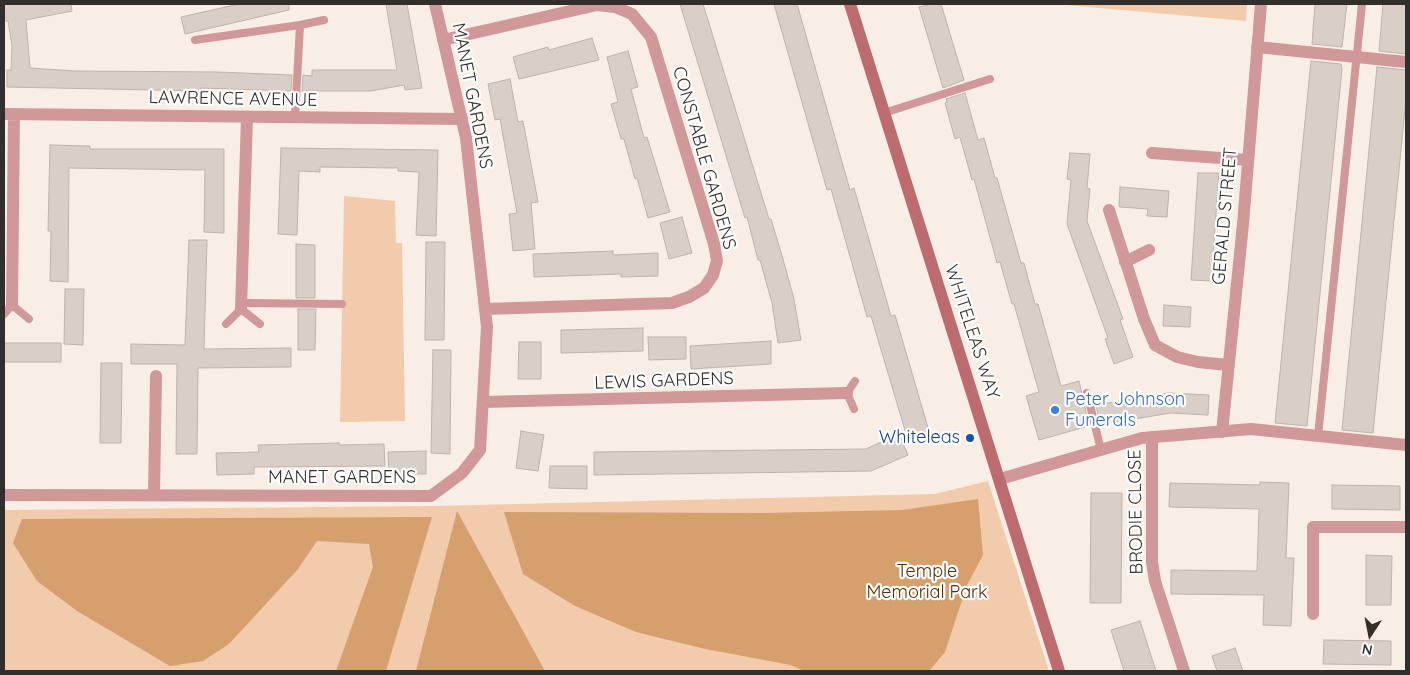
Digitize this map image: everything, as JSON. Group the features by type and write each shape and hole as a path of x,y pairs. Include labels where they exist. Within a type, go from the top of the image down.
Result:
{"main road":[{"name":"WHITELEAS WAY","path":"850,4 1059,671"}],"street":[{"name":"MANET GARDENS","path":"4,495 431,496 462,473 480,450 487,327 466,138 435,4"},
{"name":"GERALD STREET","path":"1222,432 1261,4"},
{"name":"CONSTABLE GARDENS","path":"443,40 597,5 615,7 632,14 650,37 714,244 717,261 713,275 704,288 690,297 672,303 485,310"},
{"path":"1257,47 1406,62"},
{"path":"8,309 9,114"},
{"name":"LAWRENCE AVENUE","path":"9,114 462,119"},
{"path":"241,306 247,116"},
{"path":"1152,153 1248,160"},
{"path":"1108,210 1124,262 1155,345 1177,357 1198,362 1228,365"},
{"path":"1124,262 1149,250"},
{"path":"154,495 156,376"},
{"name":"LEWIS GARDENS","path":"483,402 847,393"},
{"path":"1000,479 1101,450 1152,438 1251,429 1406,445"},
{"name":"BRODIE CLOSE","path":"1152,438 1152,562 1154,581 1184,671"},
{"path":"1314,614 1313,527 1361,529 1406,527"}],"lane":[{"path":"1318,436 1362,4"},
{"path":"195,40 324,20"},
{"path":"295,117 300,25"},
{"path":"884,112 990,79"},
{"path":"226,324 241,306 342,304"},
{"path":"241,306 260,324"},
{"path":"8,309 29,319"},
{"path":"854,409 847,393 855,381"},
{"path":"1087,393 1101,450"}],"green space":[{"path":"1054,4 1247,4 1246,21"},
{"path":"344,196 395,201 396,243 402,243 405,421 340,422"},
{"name":"Temple Memorial Park","path":"988,481 1049,671 4,671 4,510 433,506 935,494"},
{"path":"978,499 983,555 967,585 945,652 929,671 804,671 791,665 705,649 636,632 575,606 523,574 504,512 763,513 902,510"},
{"path":"457,511 545,671 416,671"},
{"path":"432,517 386,671 336,671 373,567 369,544 317,541 298,569 229,644 203,661 170,666 77,611 37,581 13,543 22,519"}],"building":[{"path":"4,4 71,4 72,11 26,20 30,68 75,71 218,72 292,75 291,91 201,88 201,91 7,87 7,70 11,70 12,46 8,21 4,21"},
{"path":"239,4 289,4 289,10 185,34 181,17"},
{"path":"386,4 407,4 422,88 405,90 404,85 371,91 302,91 303,75 312,76 312,70 397,70"},
{"path":"680,4 703,4 783,259 794,299 801,340 778,343 772,303 760,260 758,260 747,217 745,218"},
{"path":"774,4 797,4 850,190 854,188 891,316 895,315 929,431 907,437 871,316 867,317 831,189 827,190"},
{"path":"941,4 964,80 943,88 919,7"},
{"path":"1315,4 1347,4 1342,47 1312,44"},
{"path":"1383,4 1406,4 1406,54 1379,51"},
{"path":"592,38 599,60 519,79 513,57 548,47 549,50"},
{"path":"628,51 638,87 631,89 644,138 647,137 670,212 648,218 637,178 635,179 624,139 621,139 611,104 618,102 607,57"},
{"path":"1311,61 1341,64 1342,69 1307,426 1275,423"},
{"path":"1377,67 1406,70 1406,99 1373,433 1342,430"},
{"path":"510,79 518,122 523,121 538,202 531,203 535,249 513,251 509,214 517,213 500,119 495,120 488,84"},
{"path":"965,93 978,140 984,138 1021,263 1024,263 1035,304 1038,304 1061,386 1079,381 1089,426 1039,440 1026,396 1039,392 1014,304 1012,304 1000,262 997,263 974,179 972,180 960,137 955,139 945,103 947,102 946,99"},
{"path":"50,145 90,146 90,149 224,149 224,233 204,232 205,170 69,168 68,282 50,281 51,231 48,231"},
{"path":"281,148 438,150 436,236 416,235 419,172 398,171 398,168 320,167 320,172 299,171 297,235 278,234"},
{"path":"1070,153 1090,154 1087,188 1090,189 1087,221 1123,319 1120,320 1133,357 1114,364 1105,339 1108,338 1067,224 1071,180 1067,179"},
{"path":"1198,173 1219,173 1211,281 1191,280"},
{"path":"1120,187 1169,191 1167,217 1147,216 1148,209 1119,207"},
{"path":"682,217 692,253 669,259 660,223"},
{"path":"189,240 207,240 204,349 291,348 291,367 198,368 197,454 176,454 177,364 131,364 131,344 185,345"},
{"path":"426,242 445,242 444,340 425,340"},
{"path":"296,244 315,245 315,298 296,298"},
{"path":"613,251 613,255 658,253 658,276 621,277 621,274 534,277 533,254"},
{"path":"65,289 84,289 83,345 64,344"},
{"path":"1164,305 1191,307 1190,327 1163,326"},
{"path":"298,309 316,309 315,350 298,350"},
{"path":"643,328 643,351 561,353 561,330"},
{"path":"648,337 686,337 686,359 649,360"},
{"path":"771,341 771,364 691,369 690,346"},
{"path":"519,342 541,342 541,379 518,379"},
{"path":"4,343 61,343 61,362 4,362"},
{"path":"433,350 451,350 450,454 431,453"},
{"path":"101,363 122,363 121,443 100,443"},
{"path":"1169,393 1209,395 1208,415 1171,413 1104,424 1104,422 1100,423 1096,405"},
{"path":"521,431 544,435 538,471 516,468"},
{"path":"899,434 908,455 871,471 594,475 594,452 866,449"},
{"path":"339,443 339,445 384,444 385,466 254,467 254,474 217,475 216,453 259,452 258,445"},
{"path":"426,451 426,474 389,474 388,452"},
{"path":"550,466 587,466 587,489 549,488"},
{"path":"1260,482 1289,483 1286,558 1294,558 1291,626 1263,625 1264,595 1171,594 1171,570 1257,571 1259,509 1169,507 1170,483 1260,485"},
{"path":"1332,485 1400,486 1400,510 1332,509"},
{"path":"1091,493 1122,493 1121,603 1090,603"},
{"path":"1366,555 1392,556 1391,605 1366,605"},
{"path":"1140,621 1156,671 1124,671 1111,630"},
{"path":"1324,640 1391,641 1391,665 1323,664"},
{"path":"1235,648 1243,671 1217,671 1212,656"}],"place":[{"name":"Peter Johnson Funerals","path":"1055,410"},
{"name":"Whiteleas","path":"970,438"}]}
